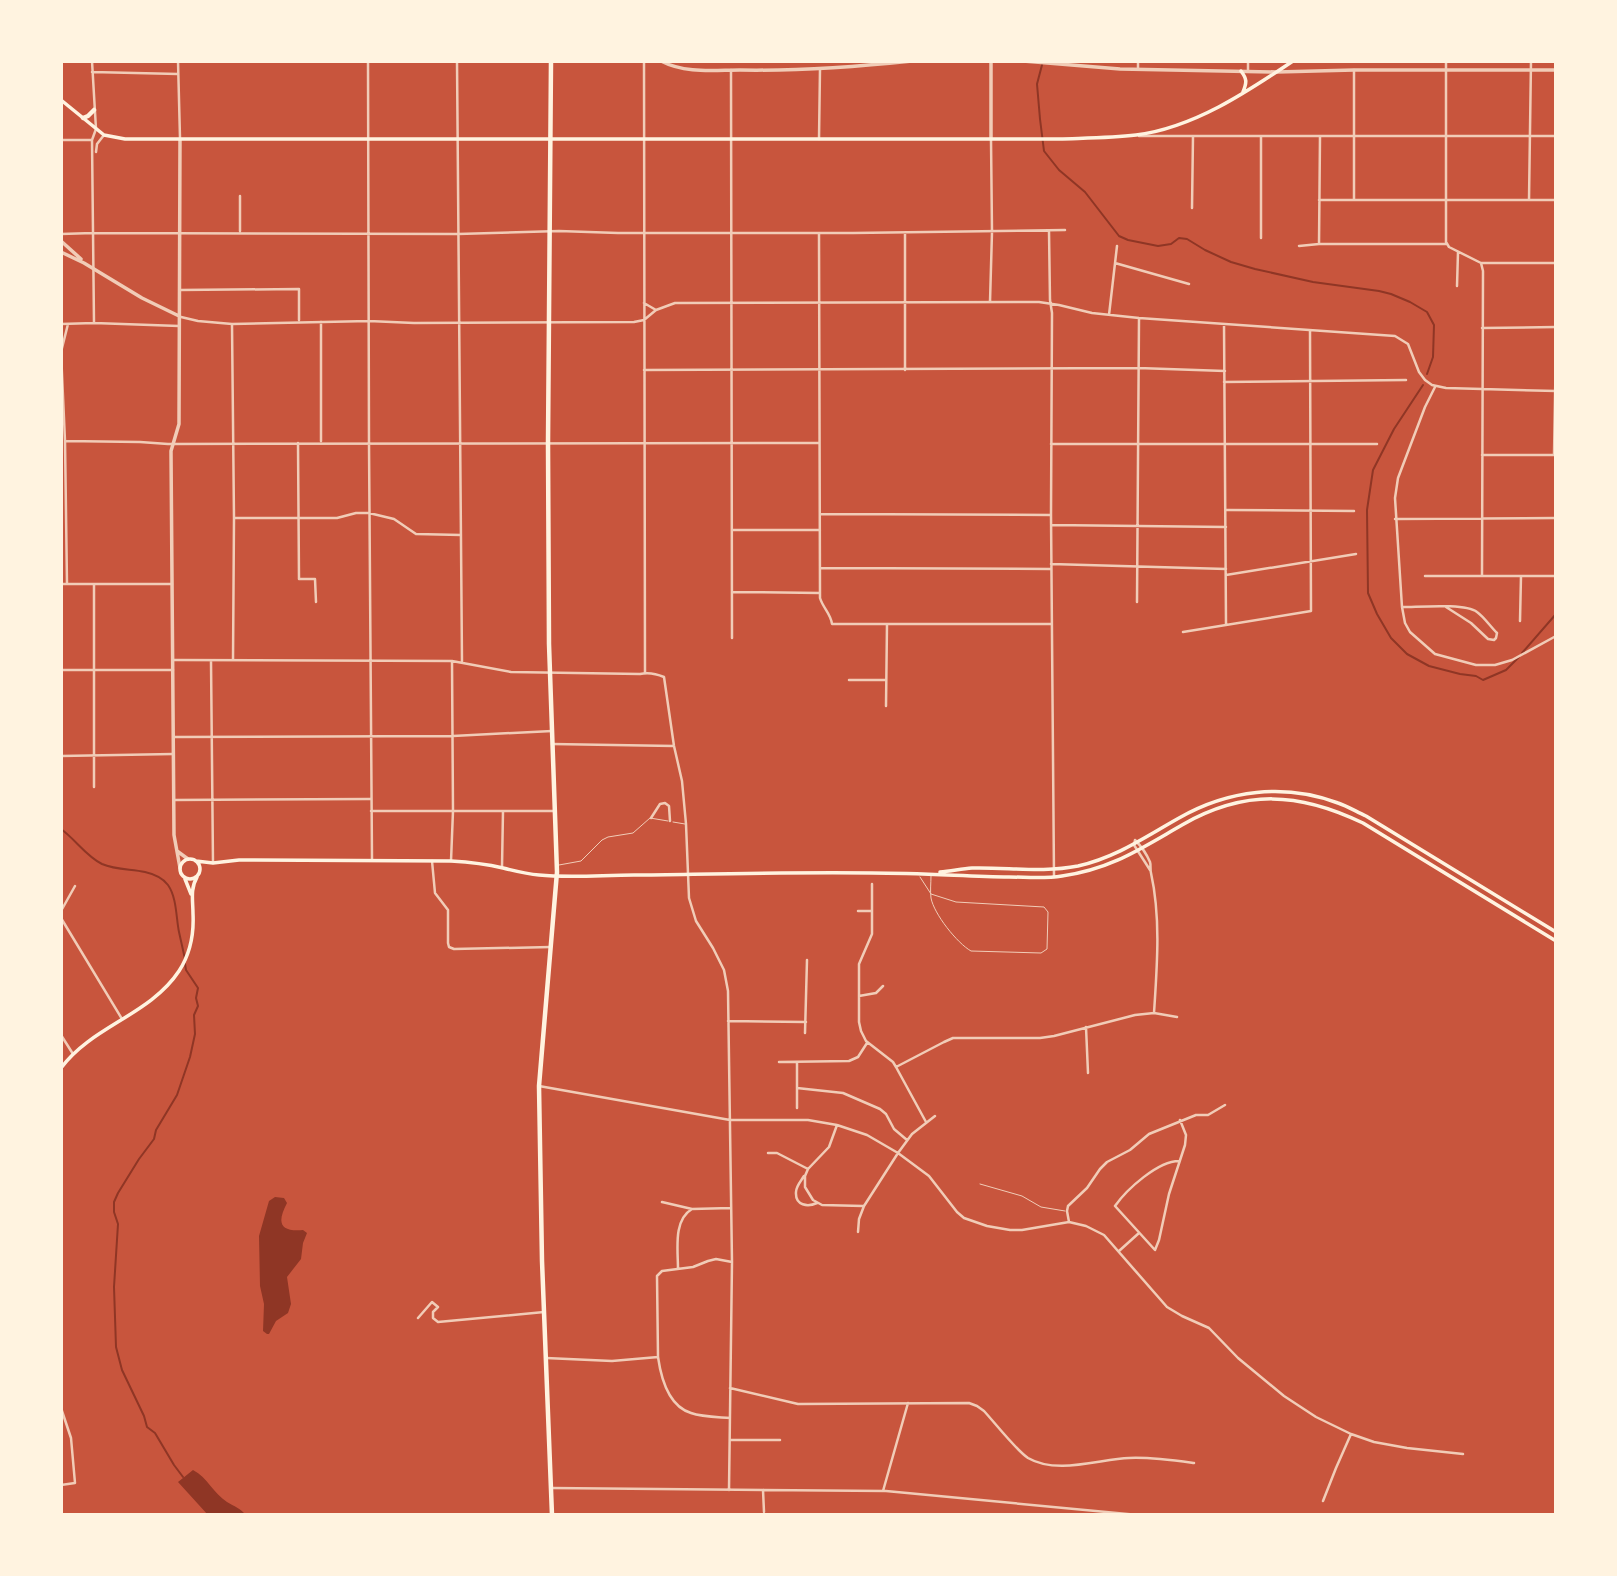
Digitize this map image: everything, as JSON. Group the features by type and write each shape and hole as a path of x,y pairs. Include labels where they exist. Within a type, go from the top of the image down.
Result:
{"main road":[{"path":"551,61 548,443 551,731 557,875 539,1086 545,1358 552,1515"},
{"path":"61,100 104,135 125,139 1059,139 1135,135 1199,117 1242,94 1293,61"},
{"path":"1241,71 1247,82 1242,94"},
{"path":"83,118 88,117 94,110"},
{"path":"931,873 970,868 1054,869 1077,866 1101,860 1136,844 1179,818 1217,800 1261,791 1291,792 1340,803 1366,816 1556,932"},
{"path":"192,896 180,868 188,859 213,863 239,860 451,861 539,875 822,872 1054,877 1106,866 1207,812 1242,802 1290,799 1337,810 1363,823 1556,941"},
{"path":"196,861 200,871"},
{"path":"61,1068 89,1041 170,983 183,965 191,943 194,882 200,871 213,863"},
{"path":"1439,870 1443,863"},
{"path":"184,877 197,877"}],"street":[{"path":"92,61 96,129 92,140 94,323"},
{"path":"178,61 179,424 171,451 174,835 180,868"},
{"path":"368,61 372,861"},
{"path":"457,61 462,662"},
{"path":"644,61 645,673"},
{"path":"661,61 692,71 820,69 912,61"},
{"path":"990,61 990,302"},
{"path":"1023,61 1138,69 1277,72 1556,70"},
{"path":"1138,61 1138,69"},
{"path":"1248,61 1248,71"},
{"path":"1446,61 1447,244"},
{"path":"1530,200 1531,61"},
{"path":"819,139 820,69"},
{"path":"731,70 732,638"},
{"path":"1354,70 1354,200"},
{"path":"92,72 178,74"},
{"path":"93,162 97,144 104,135"},
{"path":"1135,135 1556,136"},
{"path":"1192,208 1193,136"},
{"path":"1261,136 1261,238"},
{"path":"1319,244 1320,136"},
{"path":"61,140 92,140"},
{"path":"240,196 240,233"},
{"path":"1320,200 1556,200"},
{"path":"61,234 458,234 550,231 905,233 1065,230"},
{"path":"1049,231 1052,313 1054,877"},
{"path":"818,233 820,593 822,604 832,624 1052,624"},
{"path":"905,233 905,370"},
{"path":"61,242 93,269 142,298 179,316 198,321 232,324 369,321 634,323 675,303 1050,303 1092,313 1139,318 1389,336 1400,338 1408,344 1422,376 1435,386 1555,391"},
{"path":"1299,246 1447,244 1481,263 1556,263"},
{"path":"1109,315 1117,246"},
{"path":"61,251 85,263"},
{"path":"1457,286 1458,251"},
{"path":"1115,263 1189,284"},
{"path":"1481,263 1482,576"},
{"path":"180,290 299,289 299,322"},
{"path":"644,303 656,310"},
{"path":"1137,602 1139,318"},
{"path":"321,322 321,443"},
{"path":"61,324 179,326"},
{"path":"67,584 61,352 68,324"},
{"path":"232,324 233,661"},
{"path":"1224,324 1226,625"},
{"path":"1482,328 1556,327"},
{"path":"1183,632 1311,611 1310,330"},
{"path":"1482,455 1555,455 1556,342"},
{"path":"644,370 1224,371"},
{"path":"1224,382 1406,380"},
{"path":"1435,386 1424,407 1398,478 1395,498 1405,623 1410,632 1434,654 1476,665 1495,665 1515,659 1556,636"},
{"path":"65,441 819,443"},
{"path":"298,443 299,579 315,579 316,602"},
{"path":"1051,444 1377,444"},
{"path":"1227,510 1354,511"},
{"path":"234,518 337,518 369,513 394,519 416,534 461,535"},
{"path":"820,514 1051,515"},
{"path":"1395,519 1556,518"},
{"path":"1051,525 1226,527"},
{"path":"733,530 820,530"},
{"path":"1226,575 1356,554"},
{"path":"821,568 1138,566 1226,569"},
{"path":"1425,576 1556,576"},
{"path":"1520,621 1521,576"},
{"path":"61,584 172,584"},
{"path":"94,584 94,787"},
{"path":"732,592 820,593"},
{"path":"1402,607 1446,607 1466,607 1474,610 1497,632 1496,638 1488,639 1471,623 1446,607"},
{"path":"886,706 887,624"},
{"path":"173,660 452,661 511,672 645,673 664,677 682,781 689,898 696,921 724,970 728,991 732,1208 729,1490"},
{"path":"211,661 213,863"},
{"path":"451,861 452,661"},
{"path":"61,670 173,670"},
{"path":"849,680 886,680"},
{"path":"174,737 453,736 551,731"},
{"path":"552,744 674,746"},
{"path":"61,756 174,754"},
{"path":"174,800 370,799"},
{"path":"651,818 660,804 665,803 669,806 670,821"},
{"path":"370,811 555,811"},
{"path":"502,868 503,811"},
{"path":"1136,844 1150,862 1154,884 1157,966 1154,1013"},
{"path":"176,849 188,859"},
{"path":"432,861 435,893 449,914 449,947 551,947"},
{"path":"872,884 872,934 859,964 859,1022 867,1043 893,1062 926,1122"},
{"path":"61,912 75,886"},
{"path":"858,911 872,911"},
{"path":"61,918 122,1019"},
{"path":"805,1033 807,960"},
{"path":"859,996 876,993 883,986"},
{"path":"896,1067 953,1038 1040,1038 1135,1015 1154,1013 1177,1017"},
{"path":"728,1021 806,1022"},
{"path":"1086,1027 1088,1073"},
{"path":"61,1035 73,1054"},
{"path":"779,1062 849,1061 858,1057 867,1043"},
{"path":"797,1062 797,1108"},
{"path":"539,1086 730,1120 797,1119 837,1125 867,1135 898,1153 933,1179 964,1218 1010,1230 1069,1222 1104,1235 1162,1303 1172,1311 1214,1332 1238,1358 1316,1418 1385,1445 1463,1454"},
{"path":"797,1088 844,1093 880,1109 894,1129 907,1140"},
{"path":"1069,1222 1067,1211 1072,1201 1087,1188 1107,1162 1130,1150 1149,1134 1180,1120 1196,1115 1208,1115 1225,1105"},
{"path":"858,1232 863,1206 898,1153 907,1140 935,1116"},
{"path":"1179,1161 1171,1161 1143,1178 1122,1195 1115,1206 1155,1250 1185,1145 1186,1135 1180,1120"},
{"path":"817,1203 804,1206 798,1201 795,1190 808,1169 829,1147 837,1125"},
{"path":"768,1153 777,1153 808,1169"},
{"path":"805,1176 808,1194 817,1203 828,1206 863,1206"},
{"path":"662,1202 692,1209 732,1208"},
{"path":"678,1269 681,1221 692,1209"},
{"path":"1119,1251 1139,1233"},
{"path":"730,1418 693,1414 677,1405 666,1388 658,1357 657,1276 662,1271 694,1267 716,1259 732,1262"},
{"path":"418,1318 432,1302 438,1307 433,1312 433,1318 438,1322 544,1312"},
{"path":"545,1358 612,1361 658,1357"},
{"path":"730,1388 798,1404 964,1403 984,1411 1026,1456 1042,1463 1069,1465 1151,1457 1194,1463"},
{"path":"883,1491 908,1403"},
{"path":"61,1408 71,1438 75,1483 61,1485"},
{"path":"1323,1501 1352,1434"},
{"path":"730,1440 780,1440"},
{"path":"551,1488 883,1491 1138,1515"},
{"path":"763,1490 764,1512"}],"lane":[{"path":"557,865 581,861 602,840 632,833 651,818 686,824"},
{"path":"917,873 931,894 961,903 1041,905 1048,912 1047,949 1041,953 967,949 948,929 935,909 931,894 931,873"},
{"path":"980,1184 1022,1196 1041,1207 1067,1211"}],"shaded area":[{"path":"275,1197 284,1198 287,1203 282,1224 289,1229 307,1233 301,1259 287,1277 291,1304 288,1313 276,1321 267,1334 263,1331 264,1304 260,1286 259,1236 269,1201"},
{"path":"193,1470 222,1498 246,1515 208,1515 178,1482"}],"waterway":[{"path":"1042,65 1037,84 1044,151 1059,170 1085,192 1119,236 1158,246 1171,244 1179,238 1187,239 1231,262 1255,269 1313,282 1379,291 1410,302 1427,312 1434,325 1433,357 1427,374"},
{"path":"1423,385 1394,429 1373,470 1367,510 1368,593 1391,638 1407,654 1429,666 1476,676 1483,680 1506,670 1519,657"},
{"path":"1522,653 1556,614"},
{"path":"61,829 102,864 148,873 166,882 175,902 185,959"},
{"path":"183,1477 155,1433 147,1427 122,1370 116,1347 114,1287 118,1224 114,1202 154,1139 156,1130 177,1095 190,1057 195,1034 194,1015 198,1006 198,988 185,964"}]}
